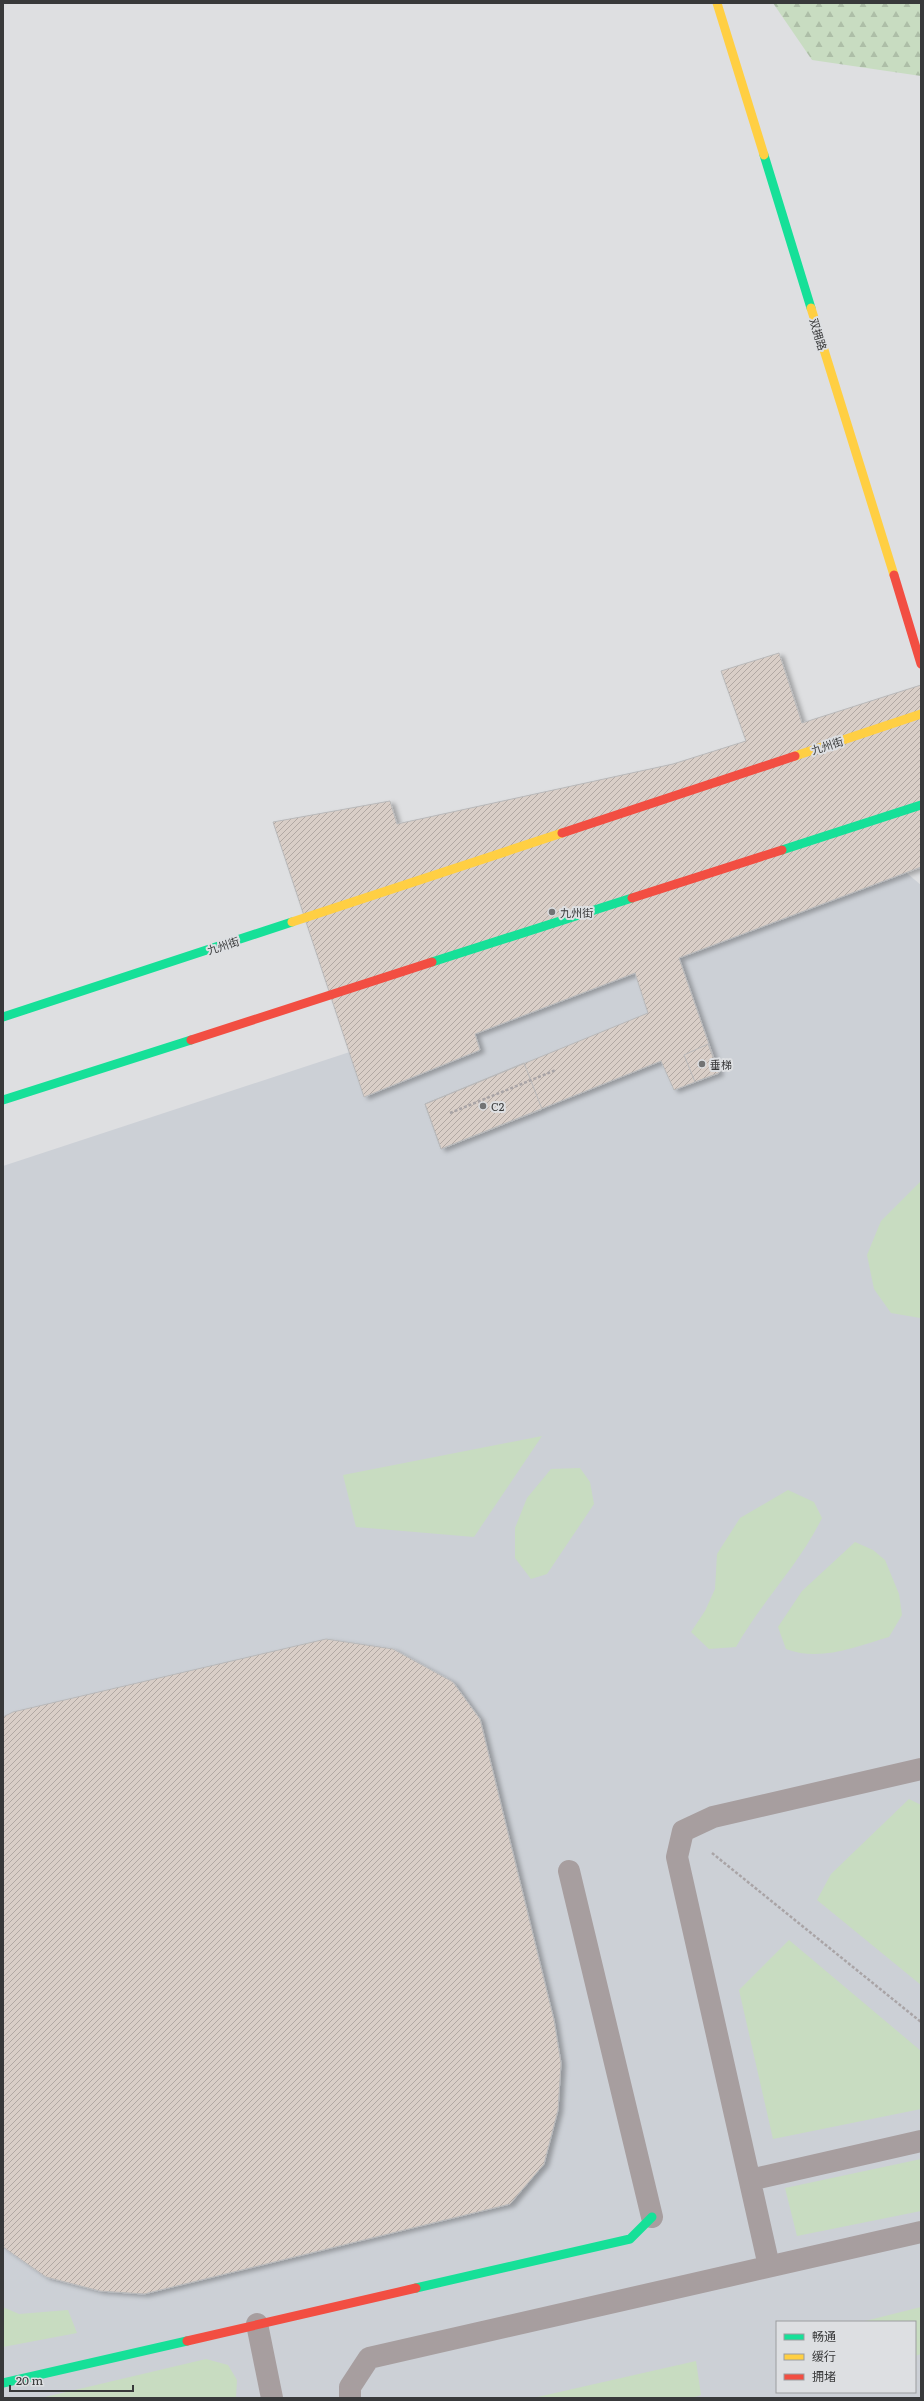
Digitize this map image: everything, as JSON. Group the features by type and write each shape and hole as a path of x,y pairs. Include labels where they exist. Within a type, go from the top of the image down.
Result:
{"main road":[{"name":"双拥路","path":"717,3 921,664"},
{"name":"九州街","path":"3,1017 921,714"},
{"path":"3,1100 921,805"},
{"path":"3,2383 630,2239 652,2217"}],"street":[{"path":"769,2266 677,1856 683,1831 713,1817 921,1769"},
{"path":"569,1871 652,2217"},
{"path":"750,2180 921,2141"},
{"path":"350,2398 350,2387 369,2358 921,2232"},
{"path":"257,2324 272,2398"}],"path":[{"path":"450,1113 556,1070"},
{"path":"683,1831 921,2022"}],"shaded area":[{"path":"903,870 921,885 921,2398 3,2398 3,1166"}],"green space":[{"path":"773,3 921,3 921,76 812,60"},
{"path":"921,1181 920,1318 891,1313 874,1289 867,1255 881,1221"},
{"path":"542,1436 474,1537 356,1527 343,1475"},
{"path":"580,1468 590,1482 594,1504 547,1574 531,1579 515,1558 515,1528 527,1498 551,1469"},
{"path":"788,1490 814,1502 822,1518 802,1552 757,1614 736,1647 709,1649 691,1632 705,1611 715,1589 717,1554 740,1518"},
{"path":"855,1542 873,1550 885,1560 899,1594 902,1615 889,1637 850,1649 825,1654 799,1653 786,1649 778,1627 802,1591"},
{"path":"909,1799 921,1805 921,1985 817,1900 831,1874"},
{"path":"789,1940 921,2051 921,2109 773,2139 739,1990"},
{"path":"921,2159 921,2211 797,2236 785,2188"},
{"path":"3,2307 19,2314 68,2310 77,2333 3,2347"},
{"path":"921,2307 921,2354 916,2356 916,2321 865,2321"},
{"path":"206,2359 228,2365 237,2380 236,2398 41,2398"},
{"path":"696,2361 701,2395 692,2398 533,2398"}],"building":[{"name":"九州街","path":"779,653 802,723 921,685 921,867 679,958 719,1073 674,1090 661,1061 441,1149 425,1104 648,1013 635,973 475,1034 480,1050 364,1097 273,822 390,801 397,824 673,764 746,741 721,671"},
{"name":"垂梯","path":"708,1044 719,1073 695,1082 684,1055"},
{"name":"C2","path":"524,1063 542,1109 441,1149 425,1104"},
{"path":"326,1639 393,1649 453,1682 480,1719 554,2020 561,2063 558,2110 544,2164 510,2204 144,2294 100,2291 46,2277 3,2247 3,1717 13,1712"}],"traffic: fast":[{"path":"764,155 811,308"},
{"path":"782,850 921,805"},
{"path":"432,962 632,898"},
{"path":"3,1017 292,922"},
{"path":"3,1100 191,1040"},
{"path":"416,2288 630,2239 652,2217"},
{"path":"3,2383 187,2341"}],"traffic: slow":[{"path":"717,3 764,155"},
{"path":"811,308 894,575"},
{"path":"795,756 921,714"},
{"path":"292,922 562,833"}],"traffic: jam":[{"path":"894,575 921,664"},
{"path":"562,833 795,756"},
{"path":"632,898 782,850"},
{"path":"191,1040 432,962"},
{"path":"187,2341 416,2288"}],"place":[{"name":"九州街","path":"552,912"},
{"name":"垂梯","path":"702,1064"},
{"name":"C2","path":"483,1106"}]}
